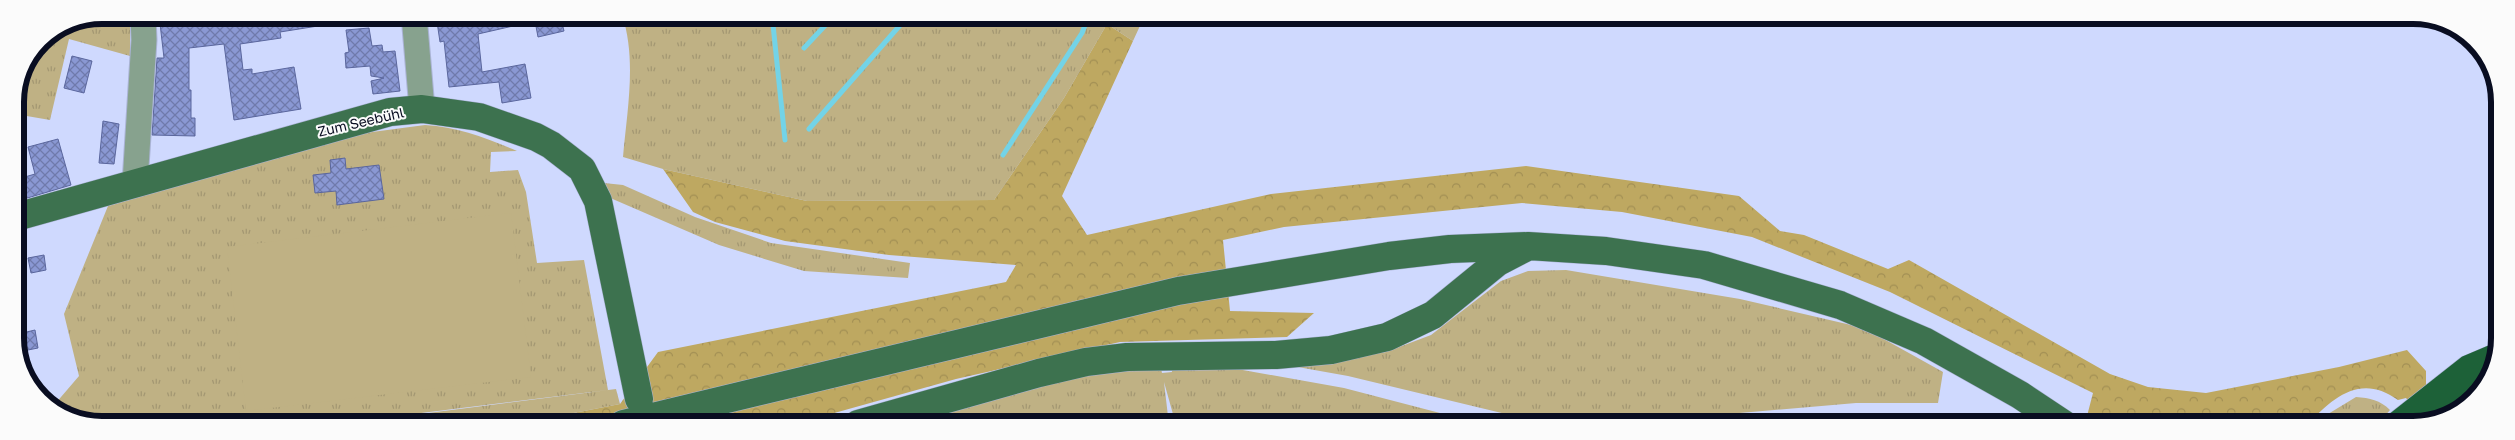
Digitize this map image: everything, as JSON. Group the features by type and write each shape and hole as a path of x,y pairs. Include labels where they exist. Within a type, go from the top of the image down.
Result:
{"highway":[{"path":"2410,416 2469,369 2488,361"},
{"path":"2430,400 2464,390 2471,390"}],"main road":[{"name":"Zum Seebühl","path":"24,215 390,112 422,109 480,117 551,145 582,169 598,202 639,399"},
{"path":"886,416 1030,375 1086,362 1137,356 1244,357 1331,350 1387,337 1433,315 1498,262 1528,246"},
{"path":"656,416 1178,291 1415,253 1450,249 1528,246 1606,251 1704,265 1840,305 1924,341 2020,395 2052,416"}],"street":[{"path":"135,183 144,40 143,24"},
{"path":"415,24 422,109"}],"green space":[{"path":"130,24 130,56 69,39 50,120 24,116 25,87 30,72 37,59 47,47 59,37 87,25"},
{"path":"625,24 1107,24 1064,98 994,200 807,201 663,169 623,157 630,85 627,32"},
{"path":"1107,24 1141,24 1133,41"},
{"path":"1107,24 1133,41 1062,196 1087,235 1271,194 1526,166 1739,196 1780,231 1804,235 1888,269 1909,260 2110,374 2148,387 2206,393 2339,367 2407,350 2426,371 2426,389 2409,402 2406,398 2398,400 2385,392 2360,389 2348,392 2337,398 2316,416 2087,416 2093,393 1890,292 1752,237 1622,212 1522,203 1284,227 1223,240 1230,311 1314,313 1287,337 1120,342 956,379 824,416 558,416 620,404 658,352 1006,282 1016,265 889,255 785,241 715,222 693,212 663,169 807,201 994,200 1064,98"},
{"path":"425,125 449,128 472,134 517,151 491,152 490,172 518,170 526,192 537,263 584,260 608,390 398,416 92,416 82,414 57,402 79,376 64,314 108,206 357,134"},
{"path":"604,183 623,185 695,217 771,243 910,263 908,278 804,271 719,245 608,197"},
{"path":"511,213 531,377 246,411 227,247"},
{"path":"1566,270 1740,299 1864,328 1943,372 1938,403 1856,403 1705,416 1519,416 1348,376 1292,366 1386,352 1431,335 1501,281 1528,271"},
{"path":"1171,363 1226,367 1344,388 1451,416 1173,416 1164,382 1168,416 921,416 1106,369 1161,369 1162,373 1172,372"},
{"path":"616,389 620,404 558,416 405,416"},
{"path":"2356,397 2374,400 2390,410 2385,416 2327,416"}],"building":[{"path":"160,24 331,24 280,32 281,38 240,44 243,70 252,69 252,74 294,67 301,109 234,120 224,44 189,48 189,90 191,90 191,118 195,118 195,136 152,135 157,58 164,58"},
{"path":"437,24 522,24 478,34 482,72 525,64 531,98 502,103 499,82 449,87 444,41 440,42"},
{"path":"536,24 562,24 564,31 538,37"},
{"path":"369,28 372,46 382,45 383,52 395,51 400,91 373,94 371,81 384,78 371,76 370,66 346,68 345,53 349,52 346,30"},
{"path":"72,56 92,61 84,93 64,88"},
{"path":"103,121 119,124 114,164 99,163"},
{"path":"58,139 71,185 24,199 24,177 35,174 28,147"},
{"path":"345,158 346,169 379,165 384,199 337,205 336,191 315,193 313,175 331,173 330,160"},
{"path":"44,255 46,270 31,273 28,258"},
{"path":"35,330 38,348 25,351 24,333"}],"waterway":[{"path":"773,24 785,140"},
{"path":"804,48 827,24"},
{"path":"809,129 901,24"},
{"path":"1003,155 1082,33 1086,24"}]}
